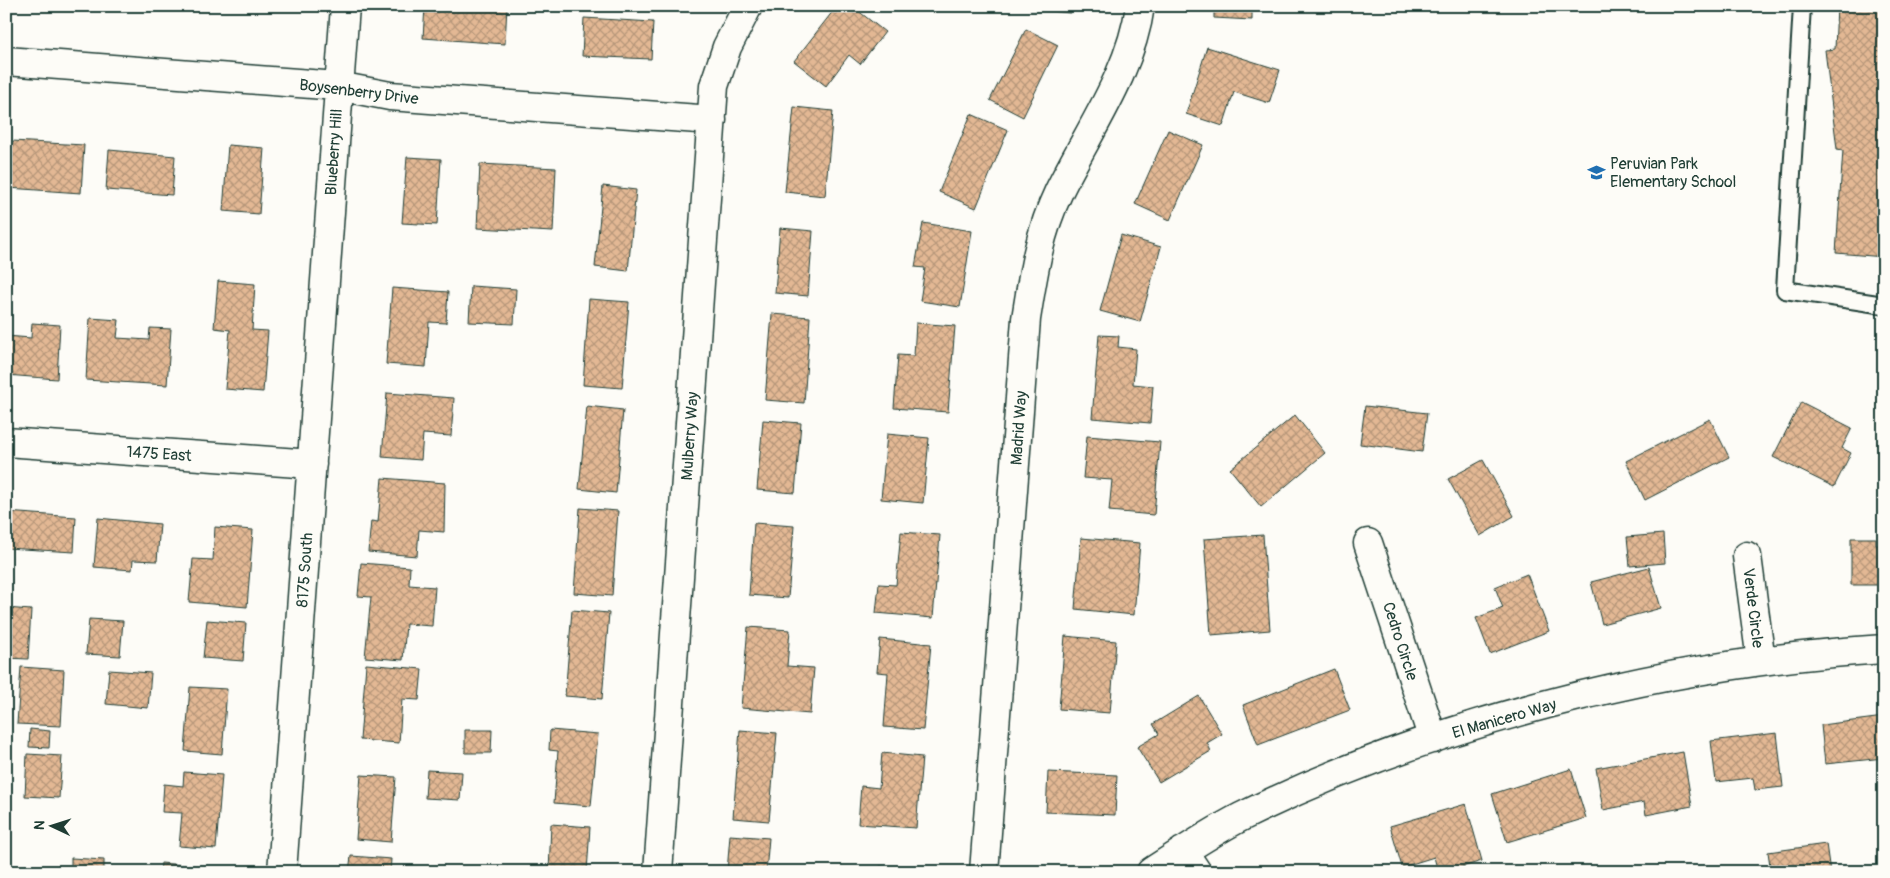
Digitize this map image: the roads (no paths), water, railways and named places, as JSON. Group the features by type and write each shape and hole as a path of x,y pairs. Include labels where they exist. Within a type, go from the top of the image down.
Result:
{"street":[{"name":"Blueberry Hill","path":"326,268 345,6"},
{"name":"Mulberry Way","path":"658,872 714,86 727,47 748,6"},
{"name":"Madrid Way","path":"984,872 1026,319 1036,254 1058,192 1112,90 1128,53 1140,6"},
{"name":"Boysenberry Drive","path":"6,61 338,86 390,96 712,120"},
{"name":"8175 South","path":"282,872 326,268"},
{"name":"1475 East","path":"6,442 312,464"},
{"name":"Cedro Circle","path":"1368,543 1433,739"},
{"name":"Verde Circle","path":"1747,556 1761,661"},
{"name":"El Manicero Way","path":"1151,872 1190,861 1239,818 1298,791 1433,739 1541,706 1650,680 1761,661 1884,649"}],"lane":[{"path":"1802,6 1785,290 1884,305"}],"place":[{"name":"Peruvian Park Elementary School","path":"1596,172"}]}
